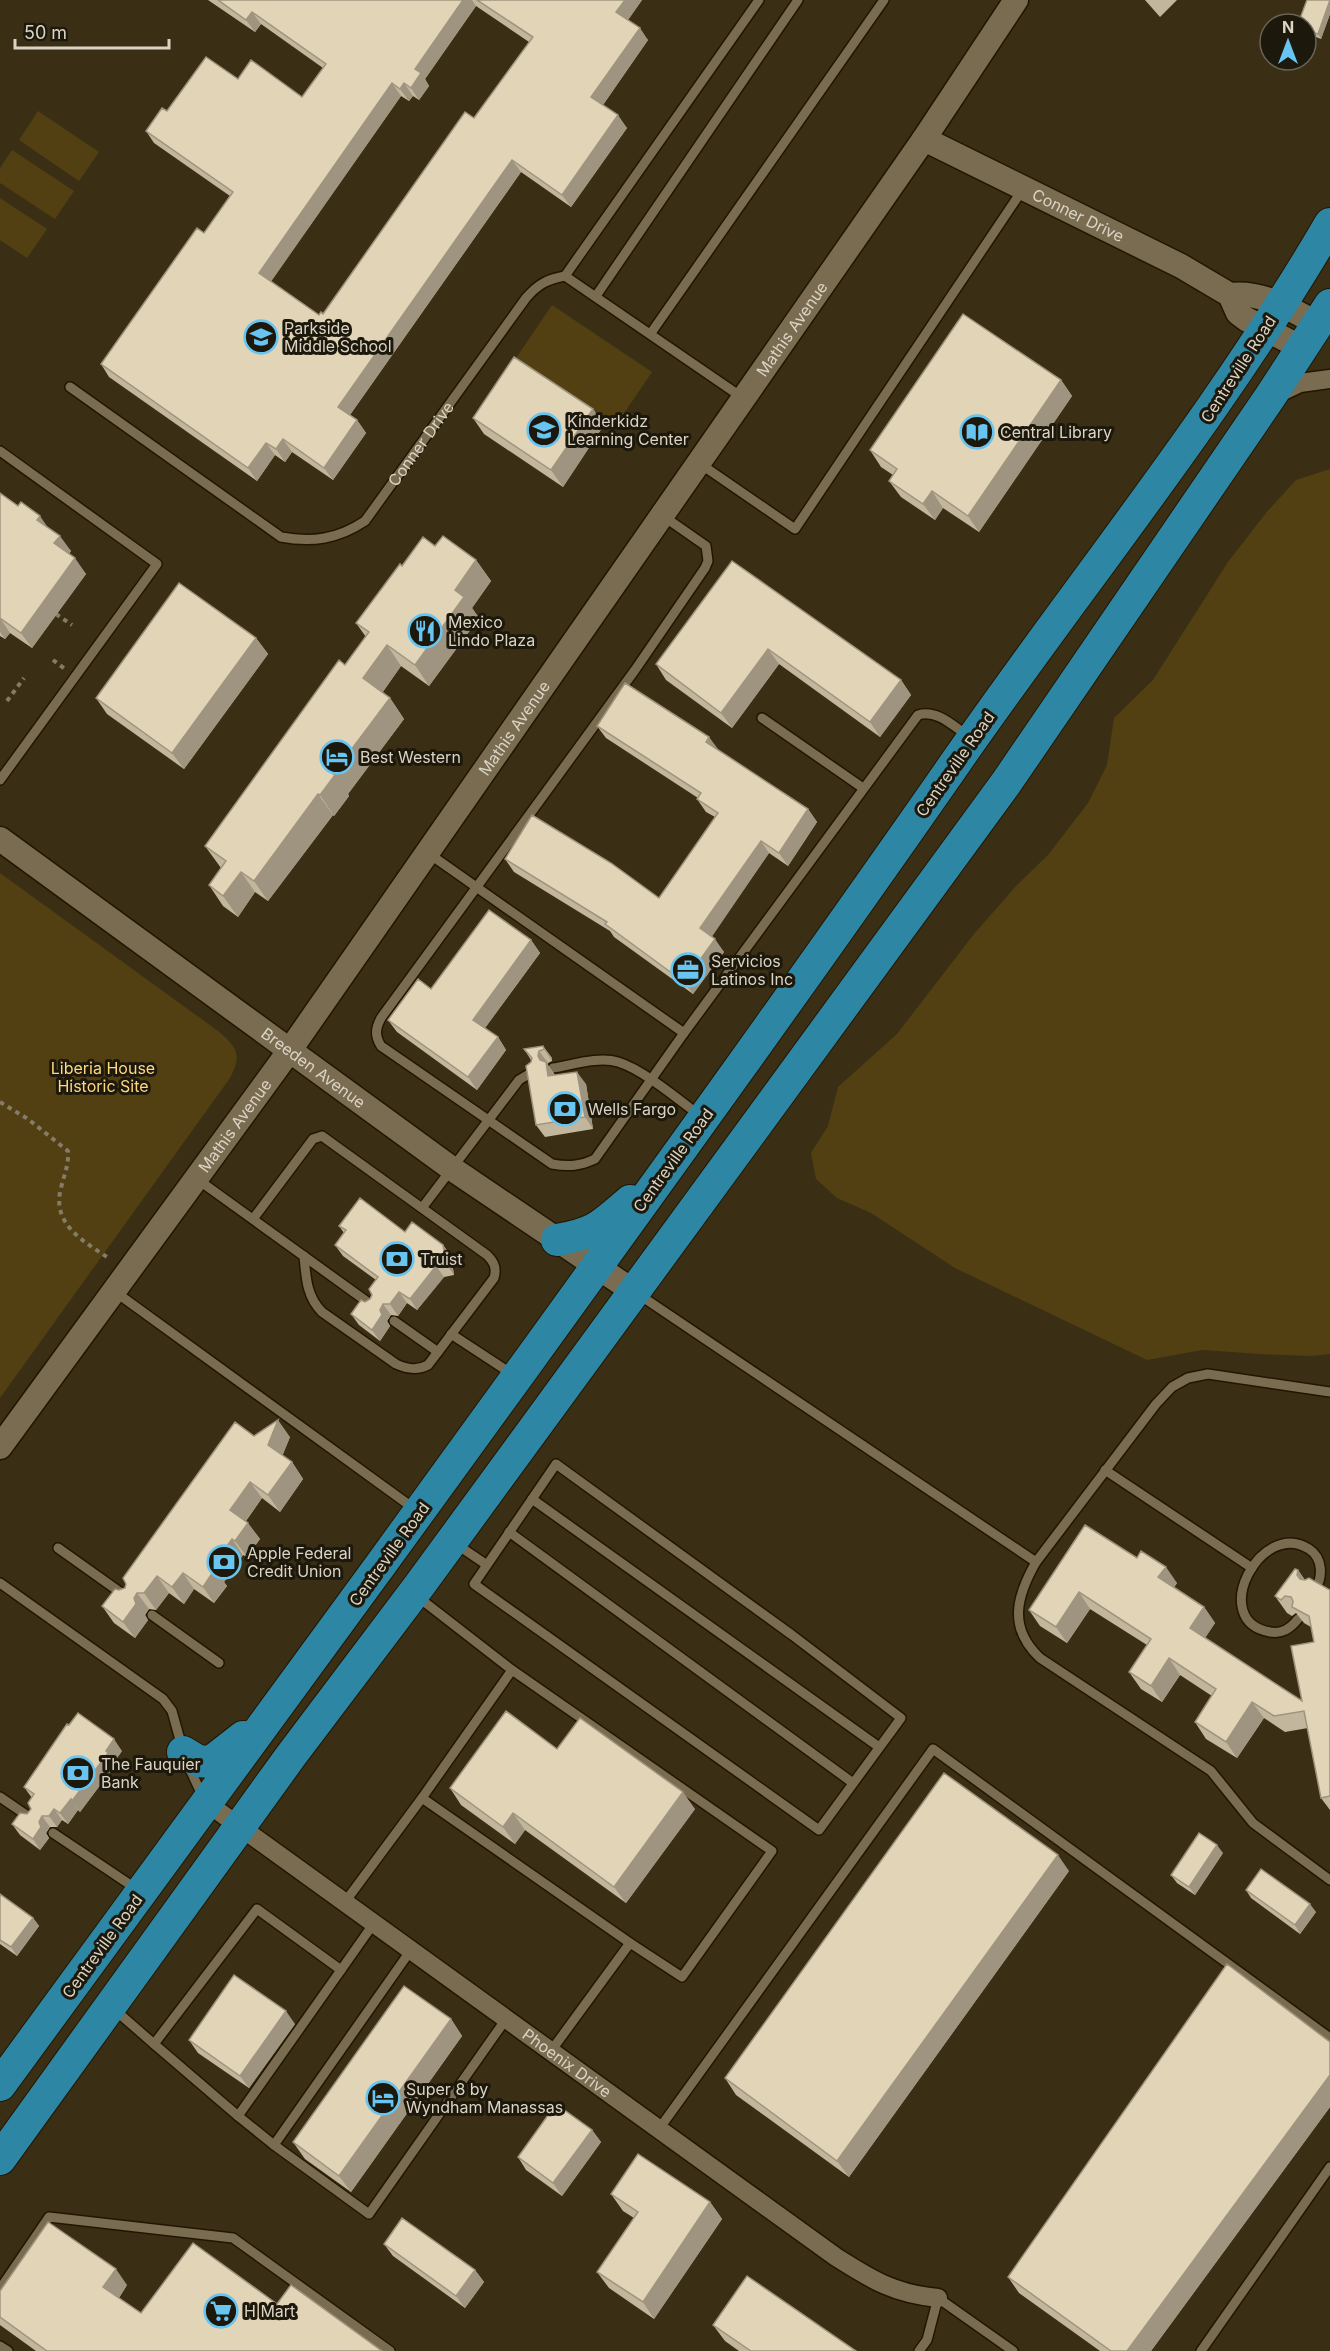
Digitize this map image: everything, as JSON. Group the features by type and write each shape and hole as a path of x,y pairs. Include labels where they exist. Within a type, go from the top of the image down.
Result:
{"highway":[{"name":"Centreville Road","path":"0,2085 419,1513 885,866 972,739 1198,430 1330,224"},
{"path":"0,2158 290,1757 413,1593 1006,783 1317,326"},
{"path":"556,1239 578,1236 597,1229 667,1169"},
{"path":"183,1752 198,1761 211,1762 268,1720"}],"street":[{"name":"Mathis Avenue","path":"0,1448 290,1050 924,139 1016,0"},
{"name":"Conner Drive","path":"924,139 1181,266 1230,296 1238,313 1317,326"},
{"path":"1270,397 1300,383 1330,379"},
{"name":"Breeden Avenue","path":"0,839 451,1168 633,1291"},
{"name":"Phoenix Drive","path":"207,1803 836,2257 880,2285 915,2296 938,2298"}],"lane":[{"path":"743,398 566,276 759,0"},
{"path":"596,296 798,0"},
{"path":"651,333 884,0"},
{"path":"699,462 795,529 1023,189"},
{"name":"Conner Drive","path":"70,387 281,537 311,541 330,538 354,529 365,521 535,288 548,279 566,276"},
{"path":"0,451 157,564 2,774"},
{"path":"662,515 706,546 708,561 705,568 635,670 381,1018 376,1027 376,1038 381,1046 552,1164 567,1167 582,1165 595,1159 684,1033 918,715 925,712 935,714 972,739"},
{"path":"762,718 864,788"},
{"path":"428,853 684,1033"},
{"path":"553,1068 604,1060 618,1062 650,1080 704,1118"},
{"path":"422,1208 519,1080 534,1071"},
{"path":"253,1219 313,1139 321,1136 487,1255 495,1266 494,1278 428,1365 423,1368 407,1369 396,1364 321,1312 310,1295 304,1256"},
{"path":"197,1179 373,1306"},
{"path":"633,1291 1036,1562"},
{"path":"114,1292 419,1513"},
{"path":"394,1321 438,1352"},
{"path":"451,1334 517,1377"},
{"path":"1330,1392 1222,1374 1197,1375 1172,1387 1156,1404 1036,1562 1026,1579 1017,1610 1022,1637 1040,1658 1211,1771 1253,1823 1330,1880"},
{"path":"556,1464 792,1635 901,1718 819,1830 474,1584 532,1499 556,1464"},
{"path":"1105,1470 1252,1568"},
{"path":"532,1499 879,1748"},
{"path":"509,1532 853,1783"},
{"path":"451,1541 487,1565"},
{"path":"1298,1619 1289,1628 1276,1633 1260,1630 1244,1617 1242,1590 1252,1568 1260,1558 1278,1545 1289,1543 1304,1547 1311,1550 1319,1561 1320,1579 1315,1590"},
{"path":"58,1548 131,1600"},
{"path":"0,1583 163,1699 172,1711 183,1752 193,1778 207,1803"},
{"path":"413,1593 512,1670 772,1851 682,1977 422,1798"},
{"path":"152,1615 219,1663"},
{"path":"345,1902 512,1670"},
{"path":"659,2129 933,1749 1330,2038"},
{"path":"0,1797 32,1819"},
{"path":"53,1833 141,1893"},
{"path":"154,2044 257,1909 341,1970"},
{"path":"238,2116 374,1923"},
{"path":"551,2051 630,1943"},
{"path":"274,2145 411,1950"},
{"path":"111,2006 238,2116 369,2214 506,2019"},
{"path":"1201,2351 1330,2167"},
{"path":"0,2289 49,2217 233,2238 390,2351"},
{"path":"919,2351 927,2340 938,2298 1013,2351"},
{"path":"0,2346 8,2351"}],"path":[{"path":"56,614 72,625"},
{"path":"7,701 24,678"},
{"path":"0,1102 28,1119 65,1148 69,1159 59,1201 65,1225 74,1234 128,1271"}],"green space":[{"path":"38,111 99,152 79,181 19,140"},
{"path":"12,150 74,191 55,219 0,183 0,168"},
{"path":"0,198 47,229 27,258 0,240"},
{"path":"552,305 652,372 612,431 512,364"},
{"path":"1330,469 1330,1354 1310,1356 1202,1350 1147,1360 955,1268 871,1213 837,1198 816,1179 811,1153 828,1126 838,1087 897,1034 974,934 1017,885 1048,855 1088,803 1107,765 1114,718 1153,680 1228,562 1266,513 1296,480"},
{"name":"Liberia House Historic Site","path":"0,873 218,1031 234,1047 237,1058 230,1078 0,1398"}],"building":[{"path":"218,0 463,0 415,69 421,73 411,88 404,83 400,89 392,83 259,273 319,315 321,312 323,314 465,112 474,118 533,37 477,0 625,0 616,12 640,28 591,97 618,115 562,195 512,160 338,407 357,420 324,468 283,439 276,449 266,443 248,468 101,364 197,228 204,233 233,192 146,131 162,108 167,111 206,57 238,79 251,60 302,97 326,64 252,12 246,20"},
{"path":"1307,0 1330,0 1318,34 1318,12 1302,12"},
{"path":"963,314 1061,380 968,516 932,491 923,504 889,481 897,469 870,450"},
{"name":"Kinderkidz Learning Center","path":"514,357 593,409 551,470 473,418"},
{"path":"0,493 18,506 21,502 40,516 37,520 60,536 54,543 75,558 21,633 0,618"},
{"path":"443,536 476,560 455,590 464,597 415,665 387,645 363,678 390,698 254,881 241,872 223,896 209,885 226,861 205,846 339,660 345,665 369,632 356,623 400,564 402,566 423,537 435,546"},
{"path":"732,561 901,680 870,722 768,649 721,713 656,664"},
{"path":"179,583 256,638 172,753 96,698"},
{"path":"625,683 709,737 706,742 808,809 779,853 761,841 700,928 715,939 684,982 605,924 607,922 505,859 532,815 611,863 659,898 718,813 697,799 701,793 597,726"},
{"path":"489,910 531,940 473,1020 498,1037 468,1077 388,1020 418,979 431,989"},
{"name":"Wells Fargo","path":"543,1046 544,1049 539,1051 538,1056 540,1060 546,1062 548,1076 577,1072 585,1117 536,1125 526,1066 532,1058 524,1049"},
{"name":"Truist","path":"360,1198 405,1232 412,1222 443,1245 446,1264 436,1266 410,1299 399,1292 390,1304 383,1304 380,1310 382,1315 372,1330 351,1314 361,1300 365,1302 370,1299 372,1295 369,1289 378,1277 335,1245 346,1230 339,1226"},
{"path":"278,1420 268,1445 292,1462 268,1495 250,1482 230,1510 248,1523 235,1541 232,1539 212,1567 215,1569 203,1587 183,1573 172,1587 157,1576 144,1593 137,1593 134,1598 136,1604 123,1622 102,1606 115,1589 125,1588 123,1578 235,1422 254,1436"},
{"path":"1085,1525 1137,1558 1141,1551 1166,1567 1158,1577 1204,1607 1190,1628 1302,1701 1291,1646 1314,1642 1309,1616 1292,1607 1291,1597 1285,1596 1281,1600 1275,1596 1295,1569 1298,1570 1297,1575 1300,1579 1309,1578 1330,1590 1330,1796 1321,1798 1304,1711 1274,1716 1252,1702 1226,1742 1195,1722 1216,1689 1169,1658 1151,1686 1129,1672 1151,1639 1079,1592 1056,1627 1029,1610"},
{"path":"506,1711 557,1749 580,1718 683,1792 614,1887 513,1813 503,1827 450,1788"},
{"name":"The Fauquier Bank","path":"78,1713 114,1739 106,1751 108,1753 72,1801 71,1799 60,1813 54,1809 49,1816 42,1816 39,1822 41,1827 33,1839 12,1824 20,1813 27,1814 31,1809 28,1803 34,1794 24,1787 67,1724 69,1725"},
{"path":"944,1773 1058,1855 837,2161 725,2078"},
{"path":"1199,1833 1217,1845 1189,1887 1171,1875"},
{"path":"1261,1869 1310,1904 1295,1925 1246,1890"},
{"path":"0,1894 33,1918 11,1947 0,1940"},
{"path":"1227,1964 1330,2042 1330,2075 1127,2351 1111,2351 1008,2277"},
{"path":"234,1975 286,2011 240,2076 189,2040"},
{"name":"Super 8 by Wyndham Manassas","path":"404,1986 451,2019 339,2176 293,2142"},
{"path":"556,2104 592,2130 553,2183 518,2157"},
{"path":"638,2154 710,2202 643,2302 597,2272 638,2212 611,2194"},
{"path":"402,2218 475,2270 456,2296 384,2244"},
{"path":"48,2222 116,2269 103,2287 141,2313 193,2243 277,2304 291,2285 382,2351 47,2351 0,2317 0,2291"},
{"path":"747,2276 856,2351 751,2351 713,2325"}],"place":[{"name":"Parkside Middle School","path":"261,337"},
{"name":"Kinderkidz Learning Center","path":"544,430"},
{"name":"Central Library","path":"977,432"},
{"name":"Mexico Lindo Plaza","path":"425,631"},
{"name":"Best Western","path":"337,757"},
{"name":"Servicios Latinos Inc","path":"688,970"},
{"name":"Wells Fargo","path":"565,1109"},
{"name":"Truist","path":"397,1259"},
{"name":"Apple Federal Credit Union","path":"224,1562"},
{"name":"The Fauquier Bank","path":"78,1773"},
{"name":"Super 8 by Wyndham Manassas","path":"383,2098"},
{"name":"H Mart","path":"221,2311"}]}
